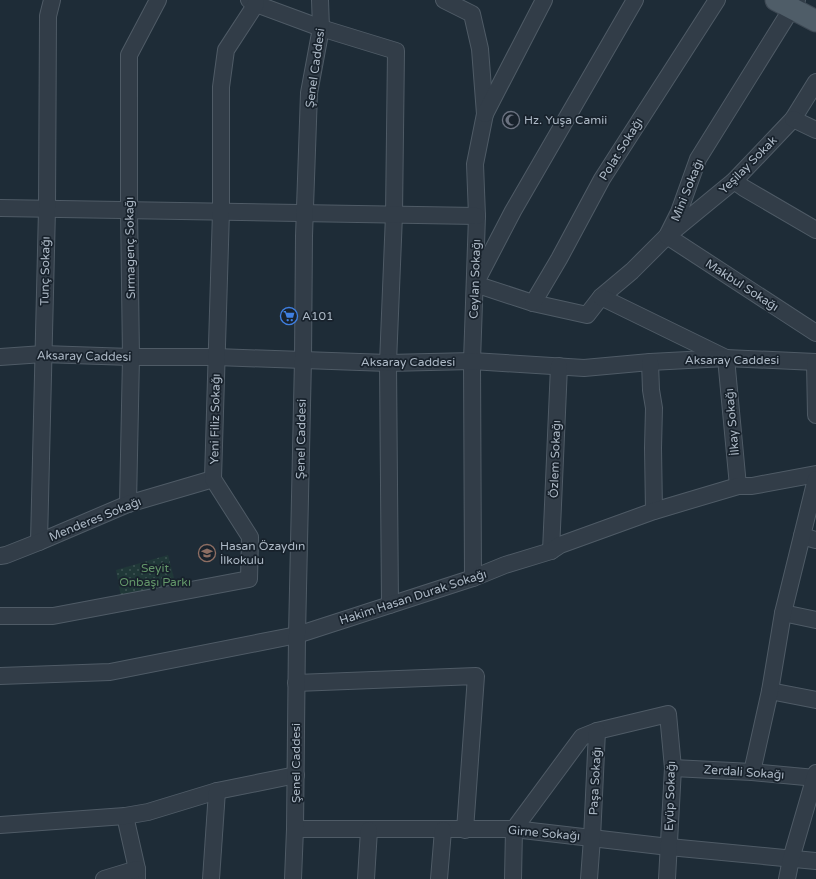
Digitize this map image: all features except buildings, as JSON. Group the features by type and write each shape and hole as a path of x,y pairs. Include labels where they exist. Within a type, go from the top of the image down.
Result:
{"main road":[{"path":"788,3 816,21"}],"street":[{"name":"Tunç Sokağı","path":"39,542 47,209 48,16 52,0"},
{"name":"Sırmagenç Sokağı","path":"128,504 131,357 129,55 158,0"},
{"name":"Şenel Caddesi","path":"293,879 296,775 296,683 303,359 304,236 309,93 322,28 320,0"},
{"name":"Ceylan Sokağı","path":"444,0 472,14 480,49 485,114 475,164 477,216 472,362 473,578"},
{"path":"485,114 544,0"},
{"path":"533,303 475,284 513,211 634,0"},
{"name":"Polat Sokağı","path":"533,303 559,259 602,179 717,0"},
{"path":"253,2 322,28 396,51 394,215 388,363 390,605"},
{"name":"Yeni Filiz Sokağı","path":"0,616 53,616 249,579 250,537 213,479 221,212 221,86 226,50 253,2"},
{"name":"Mini Sokağı","path":"533,303 587,315 601,297 632,271 667,236 679,212 698,159 788,3"},
{"name":"Yeşilay Sokak","path":"667,236 734,181 793,118 816,82"},
{"path":"793,118 816,130"},
{"path":"734,181 816,230"},
{"path":"0,208 477,216"},
{"name":"Makbul Sokağı","path":"667,236 816,333"},
{"path":"601,297 726,358"},
{"name":"Aksaray Caddesi","path":"0,357 44,354 131,357 216,357 388,363 472,362 584,368 650,362 726,358 815,362"},
{"name":"İlkay Sokağı","path":"726,358 738,486"},
{"path":"650,362 651,390 654,408 654,511"},
{"path":"815,362 816,415"},
{"name":"Özlem Sokağı","path":"551,551 558,366"},
{"name":"Hakim Hasan Durak Sokağı","path":"0,676 110,672 297,635 551,551 560,545 654,511 738,486 752,486 816,474"},
{"name":"Menderes Sokağı","path":"0,556 39,542 128,504 213,479"},
{"path":"752,772 770,691 783,613 809,538 816,479"},
{"path":"783,613 816,620"},
{"path":"296,683 476,676 465,830"},
{"path":"770,691 816,700"},
{"name":"Eyüp Sokağı","path":"597,731 668,714 673,768 667,879"},
{"path":"513,879 514,829 582,737 597,731"},
{"name":"Paşa Sokağı","path":"589,879 597,731"},
{"name":"Zerdali Sokağı","path":"673,768 815,776"},
{"path":"0,825 125,816 148,812 217,791 296,775"},
{"path":"787,879 815,776"},
{"path":"211,879 217,791"},
{"path":"104,879 137,874 125,816"},
{"name":"Girne Sokağı","path":"295,829 514,829 668,847 791,860 816,861"},
{"path":"366,879 369,830"},
{"path":"439,879 442,830"}],"green space":[{"name":"Seyit Onbaşı Parkı","path":"168,555 176,586 121,597 116,570"}],"place":[{"name":"Hz. Yuşa Camii","path":"511,120"},
{"name":"A101","path":"289,316"},
{"name":"Hasan Özaydın İlkokulu","path":"207,553"}]}
